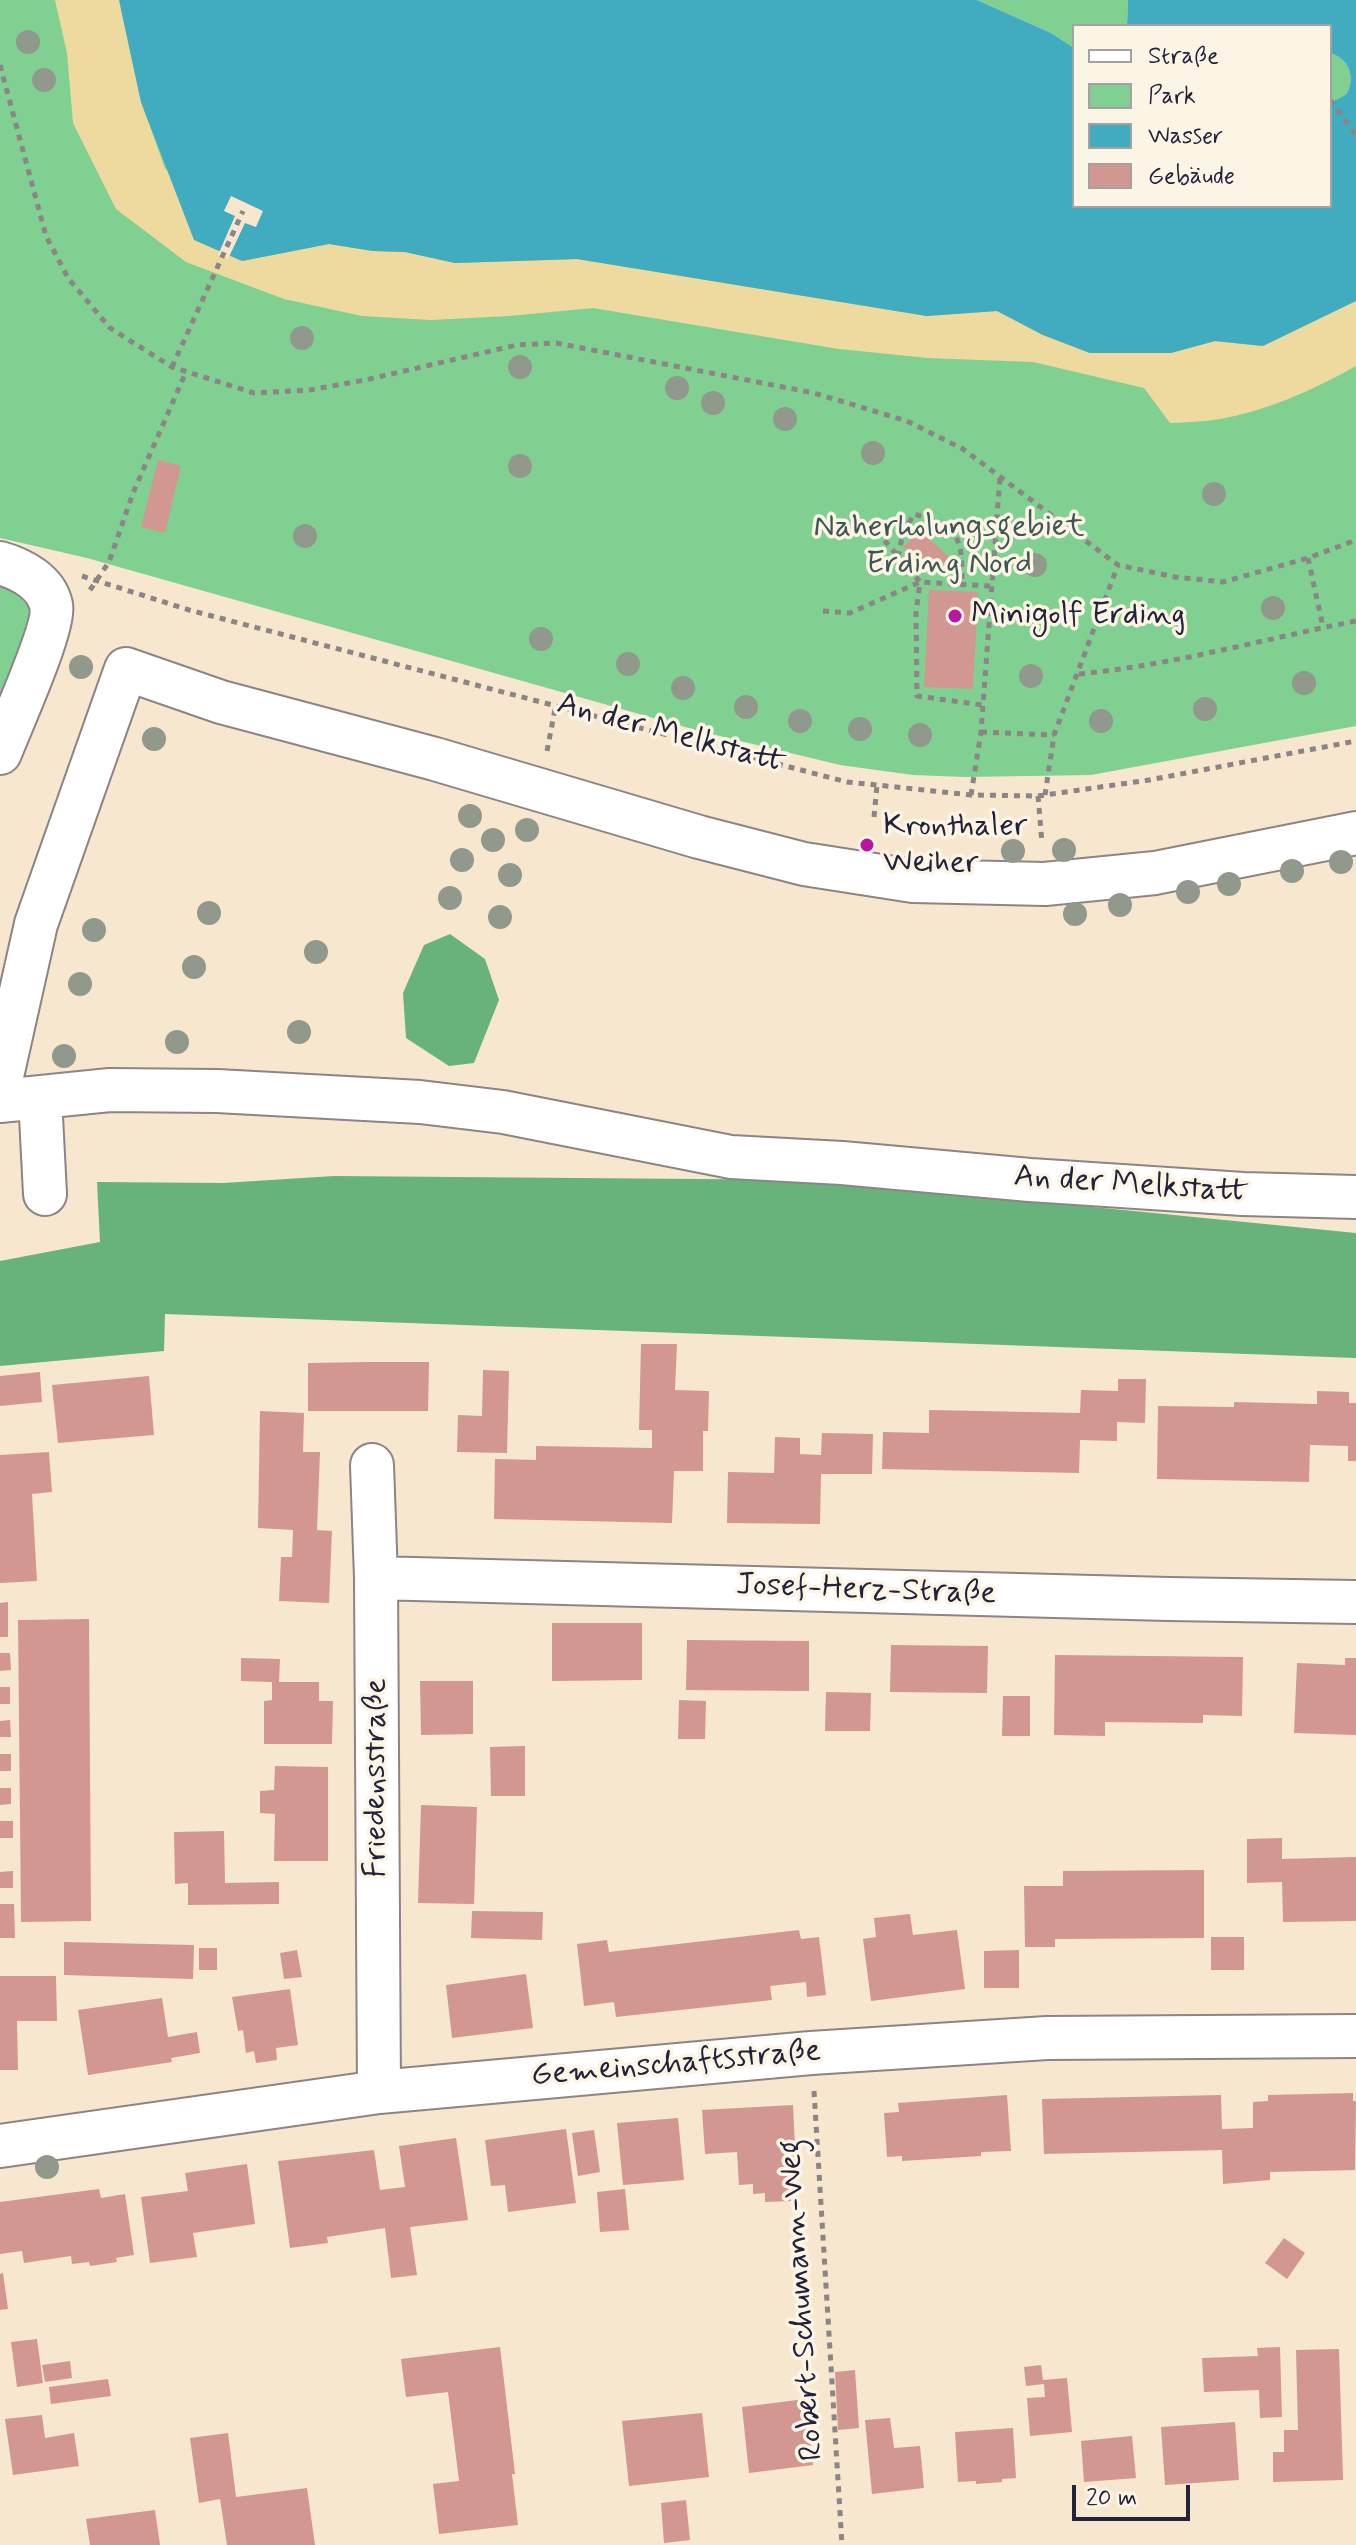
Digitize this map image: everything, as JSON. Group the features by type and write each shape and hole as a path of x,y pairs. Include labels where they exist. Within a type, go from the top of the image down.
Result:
{"street":[{"path":"0,563 33,579 60,582 45,636 0,753"},
{"path":"0,1085 36,924 126,669 221,702 495,776 699,837 804,864 913,881 1045,884 1155,873 1356,833"},
{"name":"An der Melkstatt","path":"20,1099 110,1090 217,1091 420,1102 503,1112 731,1157 1243,1194 1356,1197"},
{"path":"20,1099 45,1194"},
{"name":"Friedensstraße","path":"372,1465 376,1578 379,2092"},
{"name":"Josef-Herz-Straße","path":"376,1578 1356,1602"},
{"name":"Gemeinschaftsstraße","path":"0,2146 379,2092 811,2053 1047,2038 1356,2036"}],"path":[{"path":"0,65 46,236 68,278 110,328 172,367 186,372 254,393 310,390 517,345 556,343 814,393 907,421 963,449 1118,565 1175,577 1223,582 1308,558 1356,540"},
{"path":"1332,103 1356,135"},
{"path":"172,367 243,211"},
{"path":"98,580 118,540 133,493 186,372"},
{"path":"971,795 981,732 1000,476"},
{"path":"898,558 903,533 914,514 934,520 954,531 962,550 962,585"},
{"path":"842,520 879,534 920,582 916,613 917,696 983,706"},
{"path":"1308,558 1323,627"},
{"path":"1045,795 1054,735 1118,565"},
{"name":"An der Melkstatt","path":"60,582 98,580 189,610 847,782 971,795 1045,795 1149,780 1356,741"},
{"path":"823,611 850,613 920,582 990,586"},
{"path":"1079,674 1123,670 1356,621"},
{"path":"981,732 1054,735"},
{"path":"874,817 877,785"},
{"name":"Robert-Schumann-Weg","path":"811,2053 842,2545"}],"green space":[{"name":"Naherholungsgebiet Erding Nord","path":"0,0 119,0 120,8 1263,346 1356,301 1356,726 1091,775 913,775 840,765 703,732 87,558 0,538"},
{"path":"977,0 1128,0 1127,24 1072,24 1072,47 1051,33"},
{"path":"1332,54 1346,63 1351,80 1347,93 1332,101"},
{"path":"0,581 16,587 31,605 28,629 0,702"},
{"path":"450,934 485,959 499,1000 474,1063 449,1066 406,1038 403,993 424,945"},
{"path":"334,1176 820,1180 1356,1233 1356,1358 165,1314 164,1351 0,1366 0,1261 100,1242 97,1182 223,1183"}],"sand":[{"path":"55,0 119,0 141,102 165,168 242,261 329,244 405,252 455,263 577,259 926,316 997,311 1043,335 1090,353 1171,353 1215,341 1263,346 1356,301 1356,366 1307,391 1255,411 1214,420 1170,423 1144,388 1033,362 928,358 839,349 593,308 431,320 362,316 284,299 186,262 116,209 73,123 67,53"}],"water":[{"path":"119,0 977,0 1051,33 1072,47 1072,208 1332,208 1332,101 1347,93 1351,80 1346,63 1332,54 1332,24 1127,24 1128,0 1356,0 1356,301 1263,346 1215,341 1171,353 1090,353 1043,335 997,311 927,316 577,259 455,263 405,252 329,244 242,261 194,240 141,102"}],"pier":[{"path":"231,196 263,211 256,227 245,223 228,259 218,255 235,216 224,211"}],"building":[{"path":"158,460 181,466 165,533 141,527"},
{"path":"919,530 949,557 934,575 903,548"},
{"path":"929,590 978,592 973,689 924,687"},
{"path":"641,1344 677,1344 675,1390 709,1391 708,1431 703,1431 703,1471 674,1471 672,1523 494,1519 495,1459 536,1460 536,1446 652,1448 652,1430 639,1430"},
{"path":"429,1362 428,1411 308,1411 308,1363"},
{"path":"483,1370 509,1371 507,1453 457,1452 458,1415 482,1416"},
{"path":"40,1372 42,1402 0,1406 0,1376"},
{"path":"149,1376 154,1435 58,1443 52,1385"},
{"path":"1118,1379 1146,1379 1145,1423 1117,1422 1117,1441 1080,1440 1079,1473 882,1469 883,1432 929,1433 929,1410 1080,1413 1081,1390 1118,1391"},
{"path":"1317,1391 1349,1392 1349,1403 1356,1403 1356,1461 1348,1461 1348,1446 1310,1445 1309,1482 1157,1479 1158,1406 1234,1407 1234,1402 1317,1404"},
{"path":"260,1411 304,1413 303,1452 320,1452 317,1530 332,1531 329,1603 279,1601 281,1557 292,1557 293,1530 258,1528"},
{"path":"822,1433 873,1434 872,1474 821,1474 820,1524 727,1523 728,1472 774,1473 775,1437 800,1438 800,1454 821,1455"},
{"path":"49,1452 52,1492 32,1494 37,1581 0,1583 0,1455"},
{"path":"8,1602 8,1637 0,1637 0,1603"},
{"path":"89,1619 91,1921 21,1922 18,1620"},
{"path":"552,1623 642,1623 642,1680 552,1681"},
{"path":"687,1640 809,1641 809,1691 686,1690"},
{"path":"891,1645 988,1646 987,1693 890,1692"},
{"path":"0,1653 10,1653 11,1670 0,1671"},
{"path":"1055,1655 1243,1657 1242,1716 1203,1715 1203,1723 1105,1722 1105,1736 1054,1735"},
{"path":"241,1658 280,1659 279,1682 319,1682 319,1701 333,1701 332,1744 264,1744 264,1701 272,1700 272,1682 241,1681"},
{"path":"1345,1658 1356,1658 1356,1735 1294,1733 1297,1663 1345,1665"},
{"path":"420,1681 473,1681 473,1734 421,1735"},
{"path":"0,1687 10,1687 10,1704 0,1704"},
{"path":"826,1692 871,1693 870,1731 825,1731"},
{"path":"1003,1696 1030,1696 1030,1736 1002,1736"},
{"path":"679,1700 706,1701 705,1739 678,1739"},
{"path":"10,1720 11,1737 0,1737 0,1721"},
{"path":"525,1746 525,1796 491,1796 490,1747"},
{"path":"0,1754 11,1754 11,1771 0,1771"},
{"path":"275,1766 328,1767 328,1861 274,1861 275,1814 260,1813 260,1791 274,1790"},
{"path":"0,1788 11,1788 11,1804 0,1805"},
{"path":"421,1805 477,1807 474,1904 418,1903"},
{"path":"0,1821 13,1821 13,1838 0,1838"},
{"path":"224,1831 225,1883 279,1882 279,1904 188,1905 188,1883 175,1884 174,1832"},
{"path":"1282,1838 1282,1859 1356,1857 1356,1921 1283,1922 1282,1882 1247,1883 1247,1839"},
{"path":"1204,1870 1204,1938 1055,1939 1055,1947 1025,1947 1024,1886 1063,1886 1063,1871"},
{"path":"13,1871 13,1888 0,1888 0,1872"},
{"path":"0,1904 14,1904 15,1938 0,1938"},
{"path":"472,1911 543,1912 542,1940 471,1938"},
{"path":"910,1914 913,1935 957,1930 965,1989 871,2001 863,1939 876,1937 874,1918"},
{"path":"799,1930 801,1939 819,1937 826,1995 807,1997 806,1982 770,1986 772,2000 616,2017 614,2002 584,2006 577,1944 607,1940 609,1952"},
{"path":"1211,1937 1244,1937 1244,1970 1211,1970"},
{"path":"64,1942 194,1945 193,1979 64,1975"},
{"path":"199,1948 217,1948 217,1970 199,1970"},
{"path":"297,1950 302,1977 284,1979 280,1953"},
{"path":"1019,1950 1019,1988 984,1988 984,1951"},
{"path":"526,1974 533,2028 452,2038 446,1985"},
{"path":"0,1976 56,1976 57,2021 17,2021 18,2070 0,2070"},
{"path":"290,1989 298,2045 276,2048 277,2060 256,2063 254,2051 246,2053 243,2030 238,2031 232,1997"},
{"path":"162,1998 168,2037 197,2032 200,2053 171,2058 172,2062 88,2075 78,2010"},
{"path":"1353,2093 1353,2101 1356,2101 1355,2170 1270,2172 1270,2180 1223,2184 1222,2150 1044,2154 1042,2099 1221,2095 1222,2129 1253,2128 1253,2102 1268,2101 1268,2095"},
{"path":"1007,2095 1011,2151 902,2161 902,2156 887,2157 884,2113 899,2112 898,2103"},
{"path":"793,2105 797,2191 791,2191 791,2201 765,2202 765,2193 753,2194 753,2184 739,2185 737,2152 705,2154 702,2110"},
{"path":"678,2118 684,2180 623,2185 617,2123"},
{"path":"566,2129 576,2203 508,2212 505,2185 491,2186 485,2140"},
{"path":"594,2130 600,2172 578,2176 572,2133"},
{"path":"456,2138 468,2220 410,2227 417,2275 391,2278 385,2228 327,2237 328,2243 290,2248 278,2161 374,2150 380,2190 405,2187 399,2146"},
{"path":"247,2164 255,2224 193,2233 197,2257 150,2263 141,2197 188,2191 185,2173"},
{"path":"99,2189 101,2198 125,2194 134,2255 116,2258 117,2262 90,2266 89,2262 72,2264 71,2256 24,2263 22,2251 0,2254 0,2202"},
{"path":"625,2189 629,2230 600,2232 597,2192"},
{"path":"1284,2238 1305,2253 1287,2279 1265,2263"},
{"path":"3,2273 8,2309 0,2310 0,2274"},
{"path":"37,2339 43,2383 17,2387 11,2342"},
{"path":"500,2347 518,2525 439,2534 433,2484 459,2481 448,2392 406,2397 401,2359"},
{"path":"1280,2347 1282,2417 1260,2418 1259,2390 1204,2392 1202,2358 1258,2356 1257,2348"},
{"path":"1339,2349 1343,2480 1273,2482 1273,2452 1284,2452 1284,2430 1298,2430 1296,2350"},
{"path":"70,2361 72,2378 45,2382 42,2365"},
{"path":"1041,2365 1043,2380 1067,2378 1072,2432 1030,2436 1027,2398 1045,2397 1044,2384 1026,2386 1024,2367"},
{"path":"855,2370 859,2428 838,2430 835,2372"},
{"path":"108,2379 111,2396 51,2404 49,2387"},
{"path":"805,2399 813,2465 749,2473 742,2407"},
{"path":"702,2413 709,2477 629,2486 622,2421"},
{"path":"42,2415 45,2438 74,2433 79,2466 13,2475 5,2419"},
{"path":"890,2418 894,2448 920,2446 924,2488 872,2494 865,2420"},
{"path":"1235,2422 1239,2480 1165,2485 1161,2427"},
{"path":"1013,2428 1016,2478 976,2484 976,2481 958,2482 955,2432"},
{"path":"228,2433 236,2497 307,2488 315,2545 227,2545 220,2499 199,2503 190,2438"},
{"path":"1132,2436 1136,2478 1084,2482 1081,2441"},
{"path":"686,2500 690,2540 664,2543 661,2503"},
{"path":"155,2510 160,2545 90,2545 86,2519"}],"place":[{"name":"Minigolf Erding","path":"955,616"},
{"name":"Kronthaler Weiher","path":"867,845"}]}
